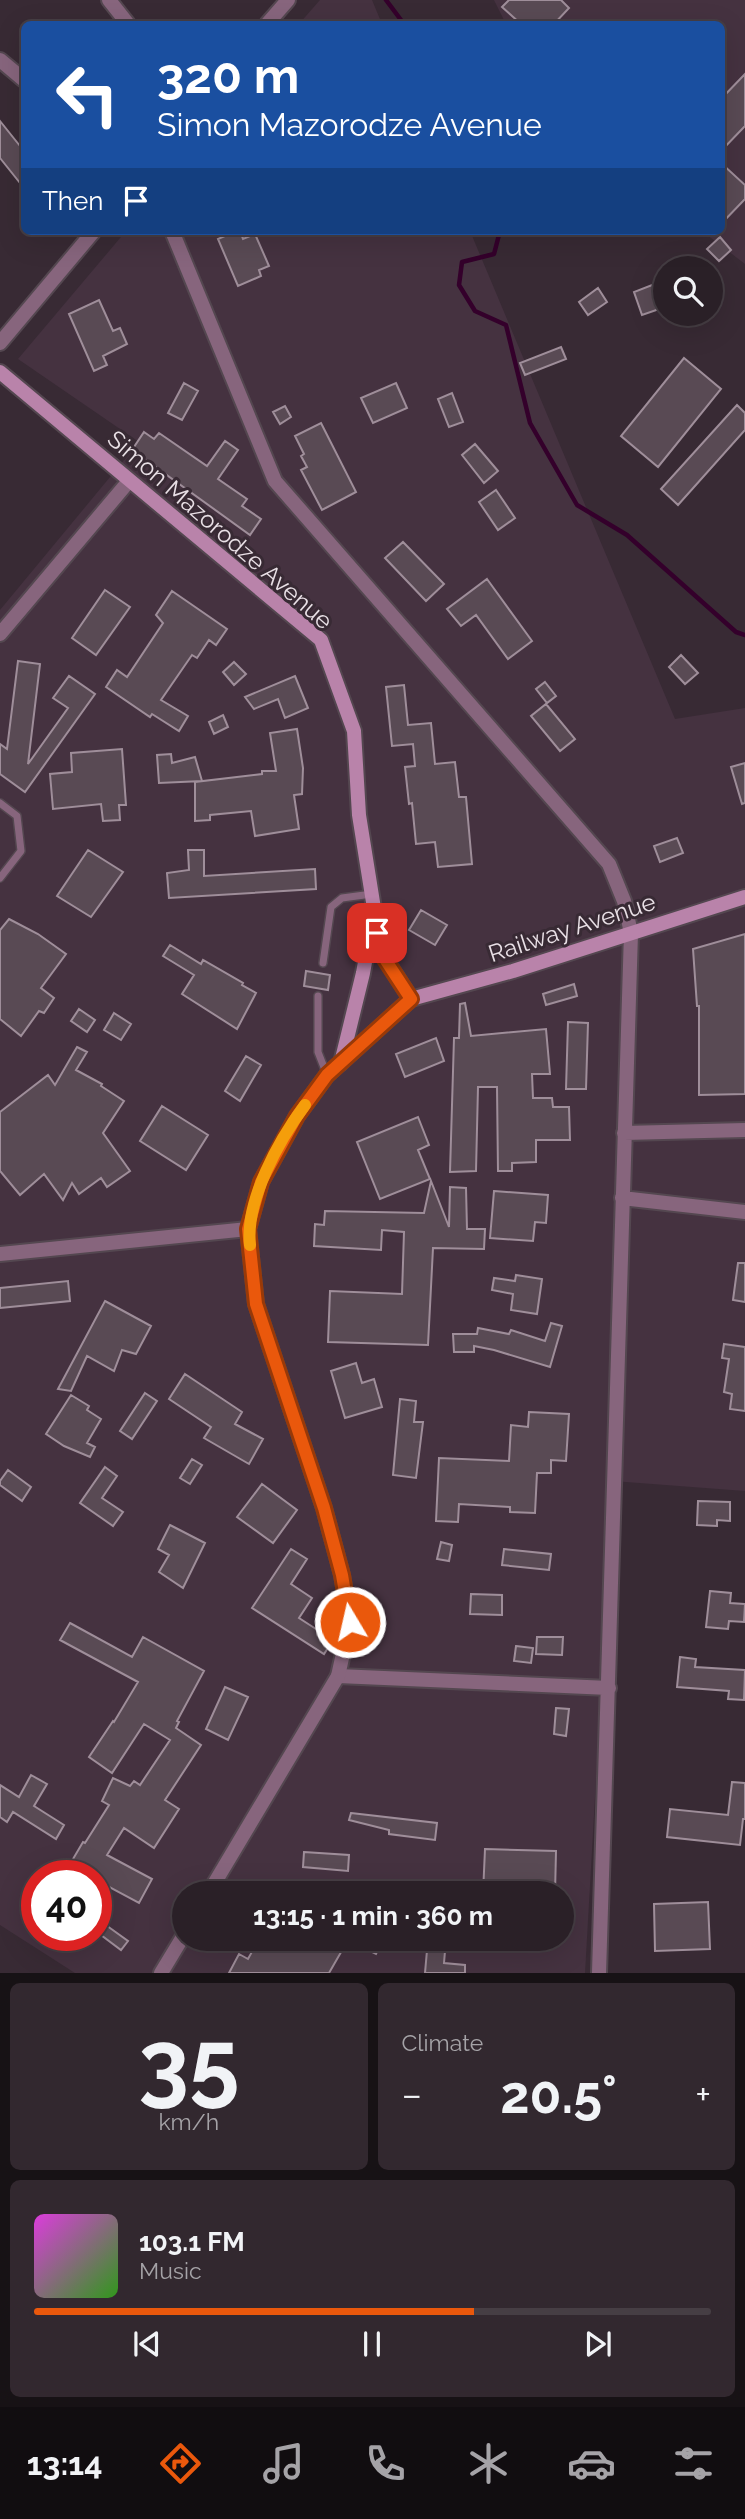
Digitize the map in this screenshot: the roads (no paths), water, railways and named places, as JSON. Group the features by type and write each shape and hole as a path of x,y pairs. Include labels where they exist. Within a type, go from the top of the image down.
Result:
{"main road":[{"name":"Simon Mazorodze Avenue","path":"0,372 321,640 354,731 359,815 381,953 411,999"},
{"name":"Railway Avenue","path":"411,999 513,971 745,897"},
{"path":"341,1063 374,914"}],"street":[{"path":"108,0 126,21"},
{"path":"270,21 288,0"},
{"path":"0,60 21,78"},
{"path":"0,343 91,235"},
{"path":"174,235 275,481 609,864 624,901 631,933 599,1973"},
{"path":"0,634 129,481"},
{"path":"216,1881 338,1676 350,1622 342,1575 324,1508 256,1304 248,1229 261,1182 297,1116 327,1075 411,999"},
{"path":"624,1133 745,1130"},
{"path":"622,1198 745,1212"},
{"path":"0,1254 248,1229"},
{"path":"338,1676 609,1688"},
{"path":"161,1973 174,1951"}],"lane":[{"path":"0,803 17,816 21,851 0,878"},
{"path":"323,962 331,907 342,898 372,894"},
{"path":"318,996 318,1052 327,1075"}],"waterway":[{"path":"386,0 402,21"},
{"path":"499,235 494,254 462,262 459,285 475,311 506,325 530,423 577,505 627,535 736,632 745,635"}]}
